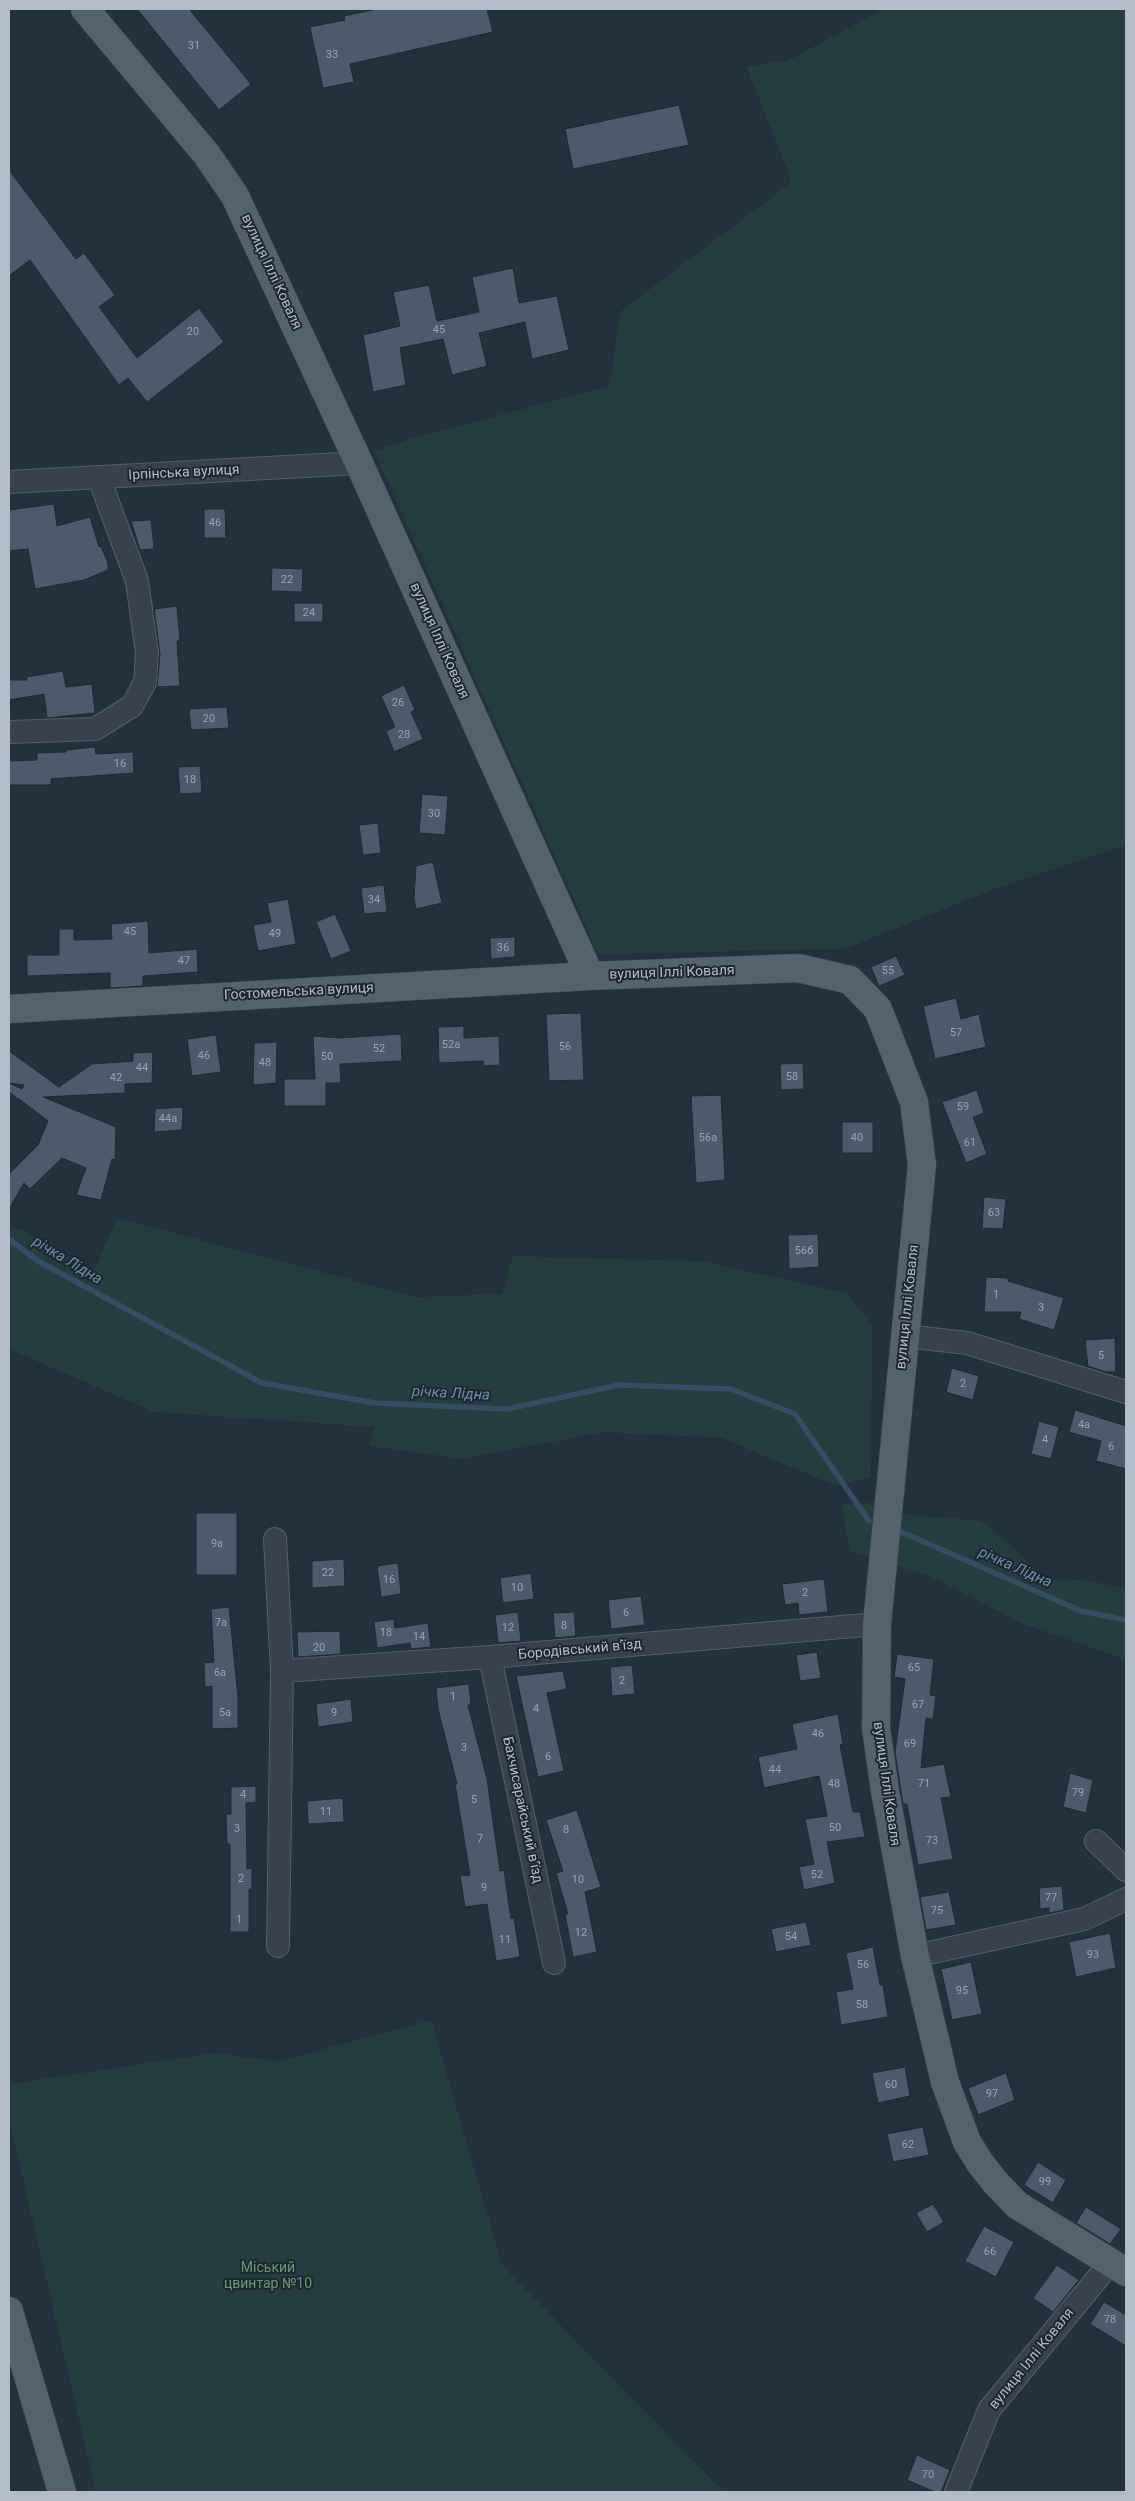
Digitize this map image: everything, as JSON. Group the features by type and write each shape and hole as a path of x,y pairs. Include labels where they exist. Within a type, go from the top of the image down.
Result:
{"main road":[{"name":"вулиця Іллі Коваля","path":"85,9 207,155 235,196 359,463 590,976 798,968 850,980 878,1009 914,1102 922,1165 878,1624 876,1728 885,1790 915,1956 945,2082 967,2142 980,2163 996,2184 1017,2205 1118,2267"},
{"name":"Гостомельська вулиця","path":"9,1009 590,976"},
{"path":"9,2311 62,2492"}],"street":[{"name":"Ірпінська вулиця","path":"9,482 359,463"},
{"path":"9,732 95,729 132,706 146,682 147,653 137,580 99,478"},
{"path":"905,1336 967,1343 1126,1392"},
{"path":"275,1539 282,1671 278,1946"},
{"name":"Бородівський в’їзд","path":"282,1671 490,1657 878,1624"},
{"name":"Бахчисарайський в’їзд","path":"490,1657 554,1963"},
{"path":"1096,1841 1126,1870"},
{"path":"915,1956 1084,1919 1126,1900"},
{"name":"вулиця Іллі Коваля","path":"956,2492 989,2410 1118,2267"}],"green space":[{"path":"884,9 1126,9 1126,845 995,889 845,949 598,954 374,451 413,438 609,386 621,311 792,182 746,66 787,61"},
{"path":"117,1218 417,1297 502,1294 513,1256 701,1261 847,1293 872,1325 871,1477 836,1486 722,1438 603,1432 463,1459 368,1446 374,1427 154,1412 9,1349 9,1228 22,1229 93,1273"},
{"path":"871,1503 911,1515 980,1521 1007,1541 1044,1579 1083,1580 1126,1588 1126,1660 1021,1623 930,1576 850,1551 842,1504"},
{"name":"Міський цвинтар №10","path":"431,2020 502,2265 724,2492 96,2492 9,2119 9,2084 213,2053 279,2061"}],"building":[{"path":"137,9 189,9 251,84 219,110"},
{"path":"377,9 487,9 493,32 350,64 354,82 323,88 310,27 345,20 344,16"},
{"path":"679,105 689,145 573,169 565,129"},
{"path":"9,170 76,259 84,253 115,295 99,307 137,358 199,308 224,342 147,402 128,378 119,385 30,260 9,276"},
{"path":"513,268 519,303 557,296 569,350 532,359 525,322 479,333 487,366 452,375 443,339 400,348 406,385 373,392 363,335 400,326 393,292 429,285 437,321 479,312 472,277"},
{"path":"54,504 57,526 90,517 99,547 101,546 108,563 108,570 84,580 35,589 28,549 9,551 9,510"},
{"path":"204,509 225,509 226,538 204,538"},
{"path":"151,520 154,549 140,550 131,521"},
{"path":"272,568 303,569 302,592 271,591"},
{"path":"294,603 323,603 323,622 294,622"},
{"path":"177,606 180,641 177,641 180,686 157,687 160,654 154,609"},
{"path":"63,671 66,687 92,684 95,713 47,718 44,694 9,700 9,680 27,680 26,677"},
{"path":"404,685 415,710 411,712 423,739 394,752 386,731 395,727 381,696"},
{"path":"227,707 229,728 191,730 189,709"},
{"path":"95,747 96,754 133,752 134,773 51,779 51,785 9,785 9,761 37,760 37,753 66,752 66,750"},
{"path":"200,766 202,793 180,794 178,767"},
{"path":"422,794 448,796 445,835 419,833"},
{"path":"378,823 381,853 363,855 359,825"},
{"path":"433,862 442,903 416,909 414,899 416,866"},
{"path":"384,885 387,912 364,914 361,888"},
{"path":"288,899 296,944 258,951 253,925 271,922 267,903"},
{"path":"335,914 351,951 331,959 316,922"},
{"path":"148,921 149,953 197,949 198,972 143,976 143,986 110,988 110,973 27,976 27,955 59,955 59,929 74,929 74,940 112,939 111,924"},
{"path":"515,937 515,957 491,959 490,938"},
{"path":"896,956 905,975 879,986 871,967"},
{"path":"956,998 961,1019 979,1014 986,1047 935,1059 923,1006"},
{"path":"581,1013 584,1080 549,1081 546,1014"},
{"path":"464,1026 464,1038 499,1036 500,1065 484,1066 483,1061 439,1063 438,1027"},
{"path":"401,1034 402,1061 340,1064 341,1083 326,1083 326,1106 284,1106 284,1079 315,1079 313,1036 339,1038"},
{"path":"216,1035 221,1072 192,1076 187,1039"},
{"path":"277,1042 276,1083 253,1085 254,1043"},
{"path":"9,1051 59,1087 92,1064 133,1061 133,1053 153,1052 152,1083 125,1084 125,1093 43,1097 116,1127 115,1160 112,1159 101,1200 76,1195 86,1168 62,1158 30,1189 24,1183 9,1209 9,1174 38,1145 48,1121 18,1098 15,1099 16,1097 9,1092 9,1083","holes":["9,1083 24,1085 22,1089"]},
{"path":"803,1063 804,1089 781,1090 780,1064"},
{"path":"977,1090 984,1113 973,1117 987,1154 966,1163 942,1102"},
{"path":"721,1095 725,1180 696,1183 691,1096"},
{"path":"183,1107 182,1130 154,1132 155,1109"},
{"path":"842,1122 873,1122 873,1153 842,1153"},
{"path":"984,1197 1006,1199 1003,1229 982,1228"},
{"path":"818,1234 819,1267 789,1269 788,1235"},
{"path":"986,1277 1008,1278 1008,1281 1064,1298 1054,1330 1019,1319 1021,1312 984,1312"},
{"path":"1115,1338 1116,1372 1106,1372 1088,1366 1085,1340"},
{"path":"952,1368 979,1376 973,1400 946,1392"},
{"path":"1075,1410 1126,1426 1126,1469 1096,1461 1101,1441 1069,1432"},
{"path":"1039,1421 1059,1427 1051,1459 1031,1454"},
{"path":"196,1513 237,1513 237,1575 196,1575"},
{"path":"344,1559 345,1586 312,1588 312,1561"},
{"path":"398,1563 401,1594 381,1597 377,1566"},
{"path":"531,1573 534,1599 503,1603 500,1578"},
{"path":"824,1579 828,1612 799,1615 798,1603 785,1605 782,1584"},
{"path":"641,1596 645,1625 611,1629 608,1600"},
{"path":"229,1607 238,1697 238,1728 212,1729 212,1686 205,1687 204,1663 214,1662 211,1609"},
{"path":"518,1612 521,1641 498,1643 495,1615"},
{"path":"574,1612 576,1636 555,1638 553,1613"},
{"path":"394,1619 395,1628 428,1623 431,1647 411,1649 410,1643 377,1648 374,1622"},
{"path":"340,1631 341,1654 298,1657 297,1632"},
{"path":"817,1652 821,1678 800,1681 796,1655"},
{"path":"897,1654 934,1659 930,1695 936,1696 933,1719 926,1718 921,1768 944,1764 951,1797 941,1798 953,1859 918,1865 907,1804 903,1804 895,1752 905,1679 894,1677"},
{"path":"632,1665 635,1694 612,1696 610,1667"},
{"path":"563,1671 567,1689 547,1693 564,1771 538,1777 516,1676"},
{"path":"469,1684 471,1705 468,1705 487,1779 500,1871 504,1870 511,1919 514,1918 520,1957 496,1961 487,1904 465,1907 460,1876 470,1875 455,1784 457,1784 438,1709 436,1688"},
{"path":"351,1699 353,1722 318,1727 316,1704"},
{"path":"838,1714 843,1744 840,1745 853,1812 860,1812 865,1837 827,1842 835,1883 804,1890 799,1867 814,1864 805,1819 827,1816 819,1776 764,1788 758,1757 797,1749 792,1724"},
{"path":"1070,1773 1093,1780 1086,1813 1063,1807"},
{"path":"256,1786 256,1802 246,1803 247,1869 252,1868 252,1889 249,1889 249,1932 230,1932 230,1844 227,1844 226,1814 231,1814 231,1787"},
{"path":"343,1798 344,1822 308,1824 307,1801"},
{"path":"577,1810 601,1887 585,1892 597,1952 573,1957 565,1914 568,1914 556,1873 563,1871 546,1820"},
{"path":"1062,1886 1064,1910 1049,1913 1049,1908 1040,1909 1039,1888"},
{"path":"949,1892 956,1925 926,1930 920,1897"},
{"path":"806,1922 811,1945 776,1952 771,1929"},
{"path":"1110,1933 1116,1968 1076,1977 1069,1942"},
{"path":"873,1947 880,1985 883,1985 888,2017 841,2025 836,1992 853,1989 846,1953"},
{"path":"971,1962 982,2014 952,2020 941,1969"},
{"path":"905,2067 910,2096 878,2103 872,2073"},
{"path":"1006,2073 1015,2100 978,2115 968,2088"},
{"path":"923,2127 929,2155 893,2162 887,2134"},
{"path":"1038,2162 1066,2180 1053,2203 1024,2185"},
{"path":"933,2204 944,2222 927,2232 916,2213"},
{"path":"1086,2207 1121,2229 1110,2244 1076,2223"},
{"path":"984,2226 1014,2242 996,2277 965,2261"},
{"path":"1057,2265 1079,2280 1053,2312 1033,2298"},
{"path":"1104,2302 1126,2315 1126,2346 1090,2324"},
{"path":"917,2455 950,2470 941,2492 935,2492 907,2480"}],"waterway":[{"name":"річка Лідна","path":"9,1239 38,1261 262,1383 375,1403 507,1409 619,1385 731,1389 795,1414 869,1521"},
{"name":"річка Лідна","path":"897,1530 1081,1611 1126,1620"}]}
